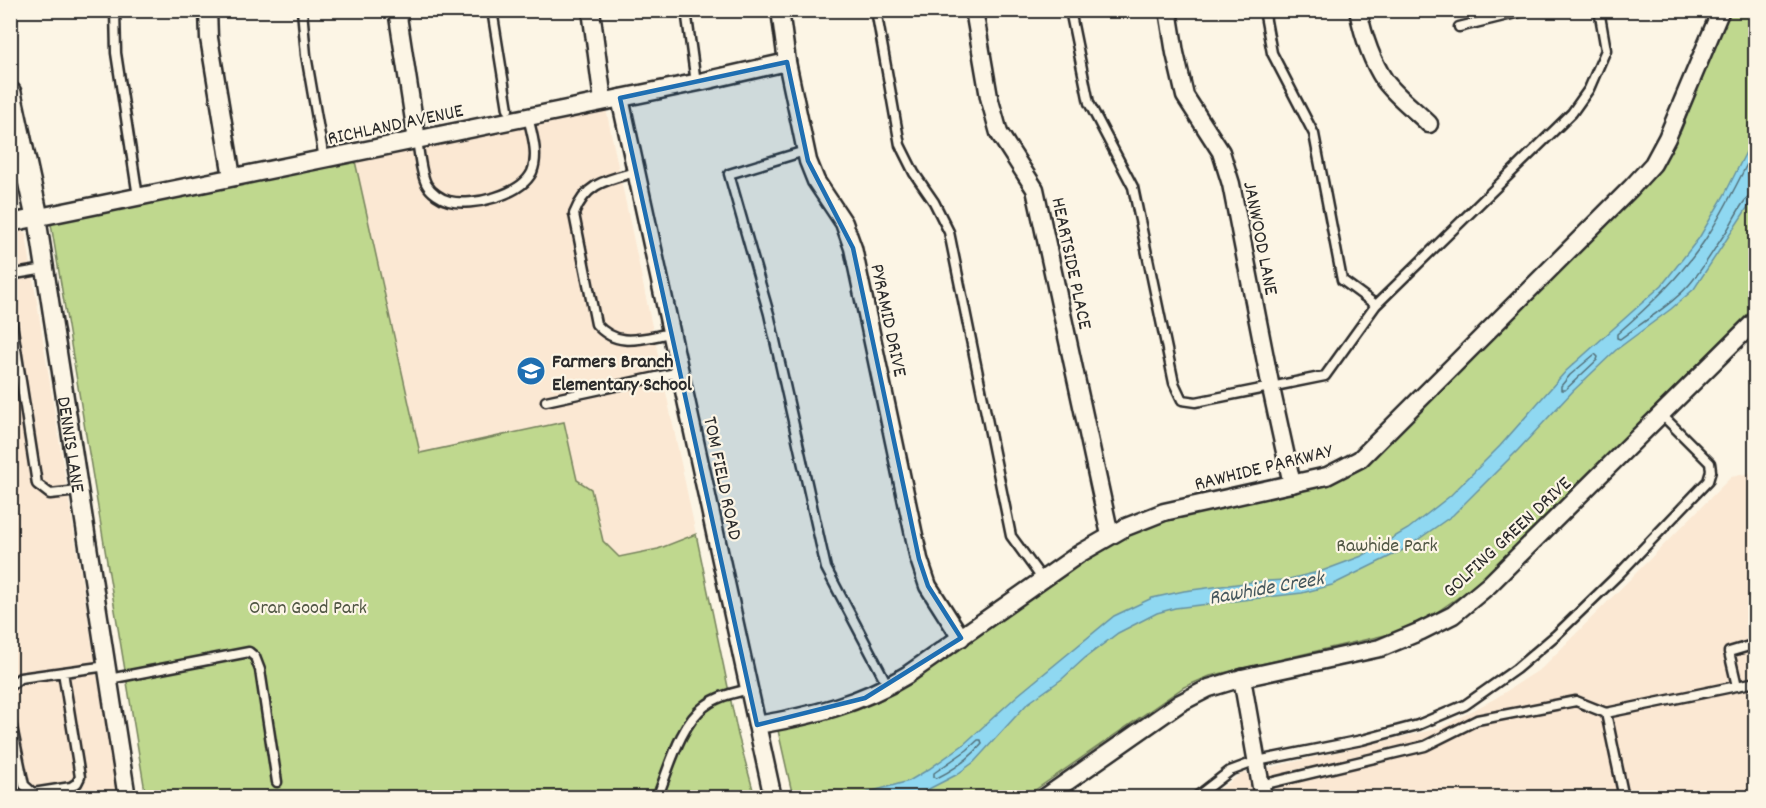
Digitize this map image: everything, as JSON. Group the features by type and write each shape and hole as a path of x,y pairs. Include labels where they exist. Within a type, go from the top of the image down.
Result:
{"street":[{"path":"207,10 209,38 232,177"},
{"path":"397,10 417,140"},
{"path":"591,10 603,101"},
{"name":"PYRAMID DRIVE","path":"780,10 787,62 805,151 816,181 844,223 853,248 919,559 928,586 961,638"},
{"name":"HEARTSIDE PLACE","path":"974,10 989,97 999,133 1035,189 1110,535"},
{"name":"JANWOOD LANE","path":"1168,10 1185,96 1221,152 1231,184 1292,484"},
{"path":"1358,10 1370,52 1386,82 1429,124"},
{"name":"RAWHIDE PARKWAY","path":"757,725 839,708 888,687 1079,554 1110,535 1164,512 1327,476 1360,459 1653,164 1667,138 1721,10"},
{"name":"RICHLAND AVENUE","path":"10,223 696,83 787,62"},
{"name":"DENNIS LANE","path":"10,93 14,132 37,217 127,798"},
{"name":"TOM FIELD ROAD","path":"620,98 772,795"},
{"name":"GOLFING GREEN DRIVE","path":"1044,798 1180,703 1209,688 1242,678 1380,648 1453,615 1489,585 1755,320"},
{"path":"1242,678 1262,791"}],"lane":[{"path":"115,10 116,53 138,197"},
{"path":"302,10 306,55 324,159"},
{"path":"492,10 508,109"},
{"path":"686,10 696,83"},
{"path":"876,10 900,145 949,232 1011,537 1043,580"},
{"path":"1070,10 1089,103 1133,187 1174,382 1182,400 1196,402 1325,376 1376,305 1572,113 1590,89 1606,50 1599,10"},
{"path":"1264,10 1272,53 1314,134 1342,280 1376,305"},
{"path":"1459,27 1528,10"},
{"path":"417,140 426,184 436,195 448,201 466,203 508,194 523,184 532,172 535,156 528,117"},
{"path":"805,151 729,174 769,314 826,568 888,687"},
{"path":"636,171 604,180 590,189 579,200 573,214 596,324 604,334 619,340 671,333"},
{"path":"10,278 15,274 45,269"},
{"path":"10,310 37,484 51,494 79,491"},
{"path":"546,401 680,372"},
{"path":"1196,798 1230,771 1257,761 1362,740 1418,725 1465,705 1516,669 1556,635 1619,574 1708,481 1711,471 1710,463 1662,415"},
{"path":"1737,686 1729,652 1755,644"},
{"path":"10,686 15,679 63,672 108,673 249,652 255,657 260,670 277,782"},
{"path":"10,717 24,785 34,795 71,787 77,783 80,777 63,672"},
{"path":"1262,791 1425,746 1477,720 1576,701 1606,713 1755,682"},
{"path":"657,798 683,733 693,717 705,705 725,695 749,689"},
{"path":"1606,713 1624,798"}],"highlighted area":[{"path":"787,62 808,161 853,248 919,559 928,586 961,638 865,698 757,725 620,98"}],"shaded area":[{"name":"Farmers Branch Elementary School","path":"606,109 696,534 658,549 619,557 603,541 591,489 420,453 355,161"},
{"path":"17,223 26,235 117,797 11,798 10,224"},
{"path":"1755,472 1755,797 1207,798 1241,774 1440,728 1496,698 1542,668 1731,477"}],"green space":[{"name":"Rawhide Park","path":"1728,11 1755,11 1755,307 1476,585 1434,614 1394,633 1210,676 1184,687 1025,797 793,797 777,726 848,708 1110,538 1165,516 1333,477 1655,169 1681,131"},
{"name":"Oran Good Park","path":"355,161 420,453 564,422 577,480 591,489 603,541 619,557 658,549 696,534 738,735 755,797 146,797 50,218"}],"water":[{"name":"Rawhide Creek","path":"1755,134 1755,196 1694,289 1616,350 1453,515 1403,550 1332,585 1302,593 1175,608 1157,613 1118,633 1062,679 1027,704 974,762 956,775 921,793 907,797 851,797 909,781 929,769 963,745 1018,695 1114,616 1152,598 1184,591 1285,580 1322,571 1362,556 1408,529 1450,496 1500,446 1566,371 1662,285 1699,238 1725,194"}],"place":[{"name":"Farmers Branch Elementary School","path":"531,371"}]}
